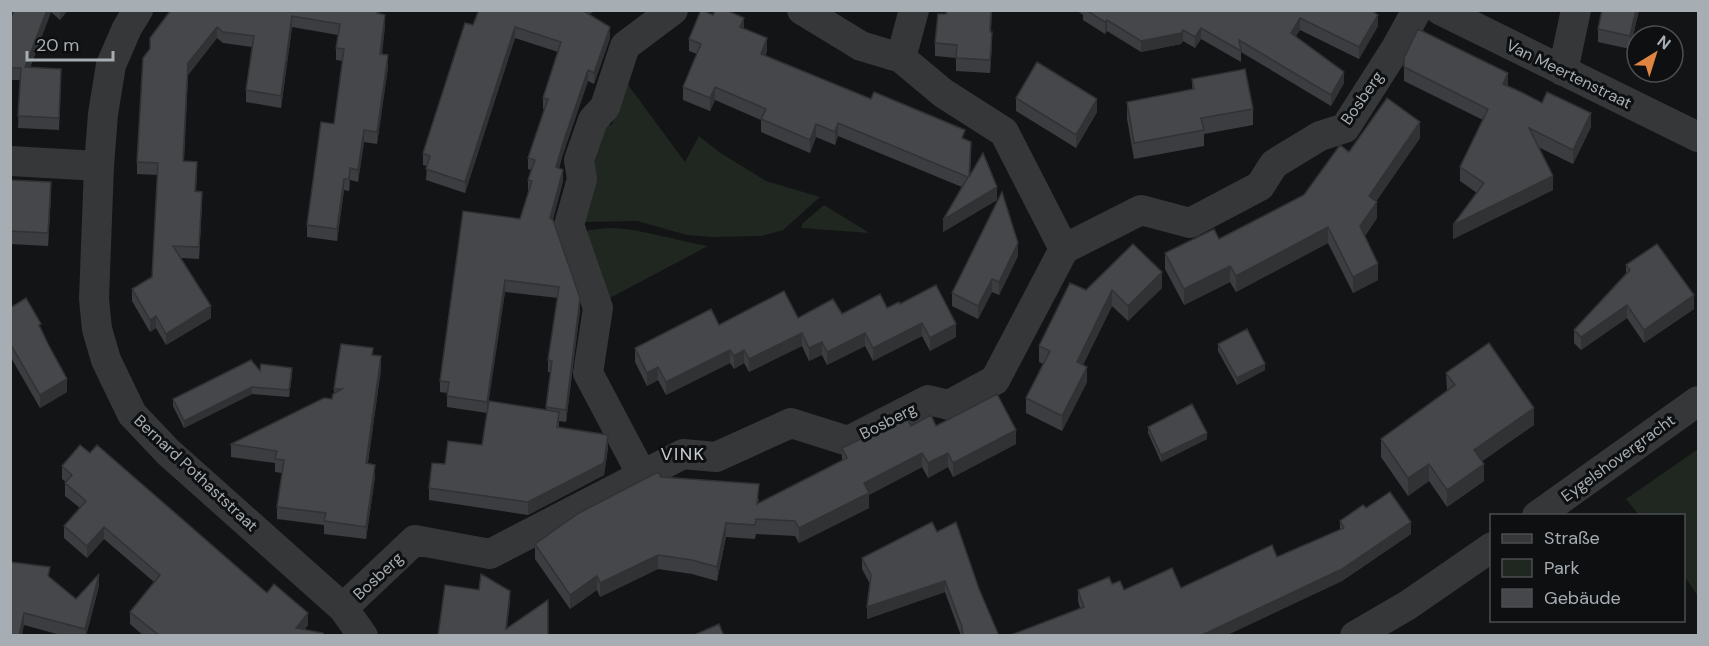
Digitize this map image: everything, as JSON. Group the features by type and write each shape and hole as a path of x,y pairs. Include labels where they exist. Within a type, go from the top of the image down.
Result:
{"street":[{"name":"Bernard Pothaststraat","path":"138,10 127,28 111,65 103,114 94,299 97,329 106,360 132,414 168,452 344,608 363,636"},
{"path":"642,475 588,373 597,309 569,225 582,179 579,160 593,120 605,107 625,46 673,10"},
{"path":"901,58 914,10"},
{"name":"Bosberg","path":"344,608 415,540 490,554 682,454 716,457 791,423 848,441 928,400 949,405 995,380 1064,249 1141,210 1190,223 1260,186 1274,164 1320,136 1345,128 1417,10"},
{"name":"Van Meertenstraat","path":"1440,10 1698,137"},
{"path":"1563,71 1576,10"},
{"path":"802,11 861,46 901,58 943,93 1004,132 1064,249"},
{"path":"10,161 99,166"},
{"name":"Eygelshovergracht","path":"1540,514 1698,401"},
{"path":"1355,636 1408,605 1490,548"}],"green space":[{"path":"626,82 685,162 699,136 719,152 766,181 820,197 783,230 762,236 687,235 637,221 580,222 589,162 602,125 612,125"},
{"path":"824,205 869,233 801,228 803,223"},
{"path":"608,228 633,230 708,246 608,299 583,234 589,230"},
{"path":"1698,449 1698,596 1685,577 1685,514 1638,514 1626,499"}],"building":[{"path":"14,10 47,10 25,67 61,69 59,118 18,116 21,68 10,68 10,15 12,16"},
{"path":"171,10 378,10 377,13 385,15 380,54 388,55 377,132 364,130 358,170 350,168 349,179 344,179 337,229 307,225 321,122 334,124 344,49 336,48 340,24 292,16 281,96 246,90 254,36 223,32 217,27 188,63 183,161 197,162 195,191 202,192 199,247 173,246 211,306 166,334 156,316 150,320 132,289 152,277 158,163 137,162 143,58 150,49 150,38"},
{"path":"479,10 582,10 610,27 594,73 588,70 563,143 556,167 563,170 550,218 553,220 580,298 566,410 546,407 552,361 548,360 559,287 505,280 487,402 447,396 449,382 440,381 463,211 520,219 532,181 528,180 535,160 528,158 548,99 543,98 561,42 515,27 465,182 426,169 430,156 423,153 465,23 473,25"},
{"path":"701,10 713,15 715,10 726,10 744,18 740,27 767,38 761,54 871,99 874,92 965,130 962,138 971,142 969,177 983,153 997,187 943,220 968,177 838,123 835,132 816,124 810,140 761,119 766,109 715,87 710,98 683,87 701,44 689,39"},
{"path":"947,10 991,10 990,60 956,58 957,45 935,43 938,14 946,14"},
{"path":"1086,10 1371,10 1378,15 1359,47 1300,18 1291,33 1344,72 1331,95 1239,40 1241,51 1201,28 1195,37 1183,30 1181,33 1141,41"},
{"path":"1602,10 1636,10 1633,24 1625,24 1625,35 1598,29"},
{"path":"1418,29 1508,73 1503,84 1542,103 1547,92 1591,113 1573,150 1529,128 1553,176 1453,225 1484,183 1460,167 1488,109 1404,67 1404,58"},
{"path":"1037,62 1097,99 1076,135 1016,98"},
{"path":"1245,69 1253,109 1201,118 1204,130 1134,143 1127,102 1194,89 1192,79"},
{"path":"1387,98 1420,122 1369,196 1377,202 1360,226 1378,264 1353,277 1328,227 1236,276 1230,266 1184,289 1165,253 1214,229 1219,239 1304,195 1340,145 1349,152"},
{"path":"10,180 51,182 48,233 10,231"},
{"path":"1002,192 1018,243 999,282 992,279 978,306 952,293"},
{"path":"1133,244 1162,272 1128,306 1112,290 1077,362 1087,367 1062,416 1026,398 1050,351 1039,346 1070,283 1086,290"},
{"path":"1657,244 1694,295 1644,330 1627,305 1581,337 1574,330 1630,270 1626,265"},
{"path":"936,285 956,324 930,338 922,323 873,348 865,333 827,352 822,342 809,348 802,333 749,359 744,350 734,356 730,350 666,382 658,367 647,373 635,348 711,309 719,325 784,291 798,318 833,299 842,314 880,294 887,308 899,302 900,304"},
{"path":"26,298 67,379 40,395 10,343 10,308"},
{"path":"1247,329 1265,364 1237,378 1218,344"},
{"path":"1489,343 1534,408 1474,450 1484,464 1447,490 1429,464 1408,478 1381,439 1455,385 1446,373"},
{"path":"341,344 373,348 372,355 381,356 366,463 375,465 366,527 324,521 326,513 277,507 284,460 275,459 277,451 231,444 324,398 332,399 333,394 342,389 334,389"},
{"path":"251,360 260,371 261,364 292,368 289,390 252,387 184,421 173,399"},
{"path":"997,394 1016,430 953,463 948,453 928,463 922,453 864,483 869,493 799,528 795,521 756,519 755,525 726,523 717,567 692,560 658,555 600,583 597,576 570,595 535,544 579,513 658,472 661,477 759,484 757,504 847,458 842,448 906,417 911,426 931,415 936,426"},
{"path":"489,401 559,412 557,427 608,435 604,463 528,502 429,488 432,463 445,464 448,441 482,445"},
{"path":"1192,404 1207,433 1161,455 1148,427"},
{"path":"80,445 90,453 97,445 267,593 274,584 308,613 296,628 323,633 323,636 160,636 130,612 160,575 104,527 87,546 64,526 86,501 65,483 72,475 62,466"},
{"path":"1390,492 1411,522 1342,569 1200,636 1008,636 1084,607 1078,590 1109,577 1112,584 1120,581 1124,590 1172,568 1181,588 1272,545 1277,557 1344,528 1340,521 1363,505 1366,508"},
{"path":"932,522 937,532 956,522 979,589 999,636 963,636 962,627 945,581 867,607 871,575 862,558"},
{"path":"10,562 50,567 48,576 76,599 99,574 85,629 24,613 19,636 10,636"},
{"path":"481,574 510,591 506,629 548,600 548,636 438,636 445,585 479,590"},
{"path":"719,624 724,636 692,636"}],"district":[{"name":"VINK","path":"683,454"}]}
